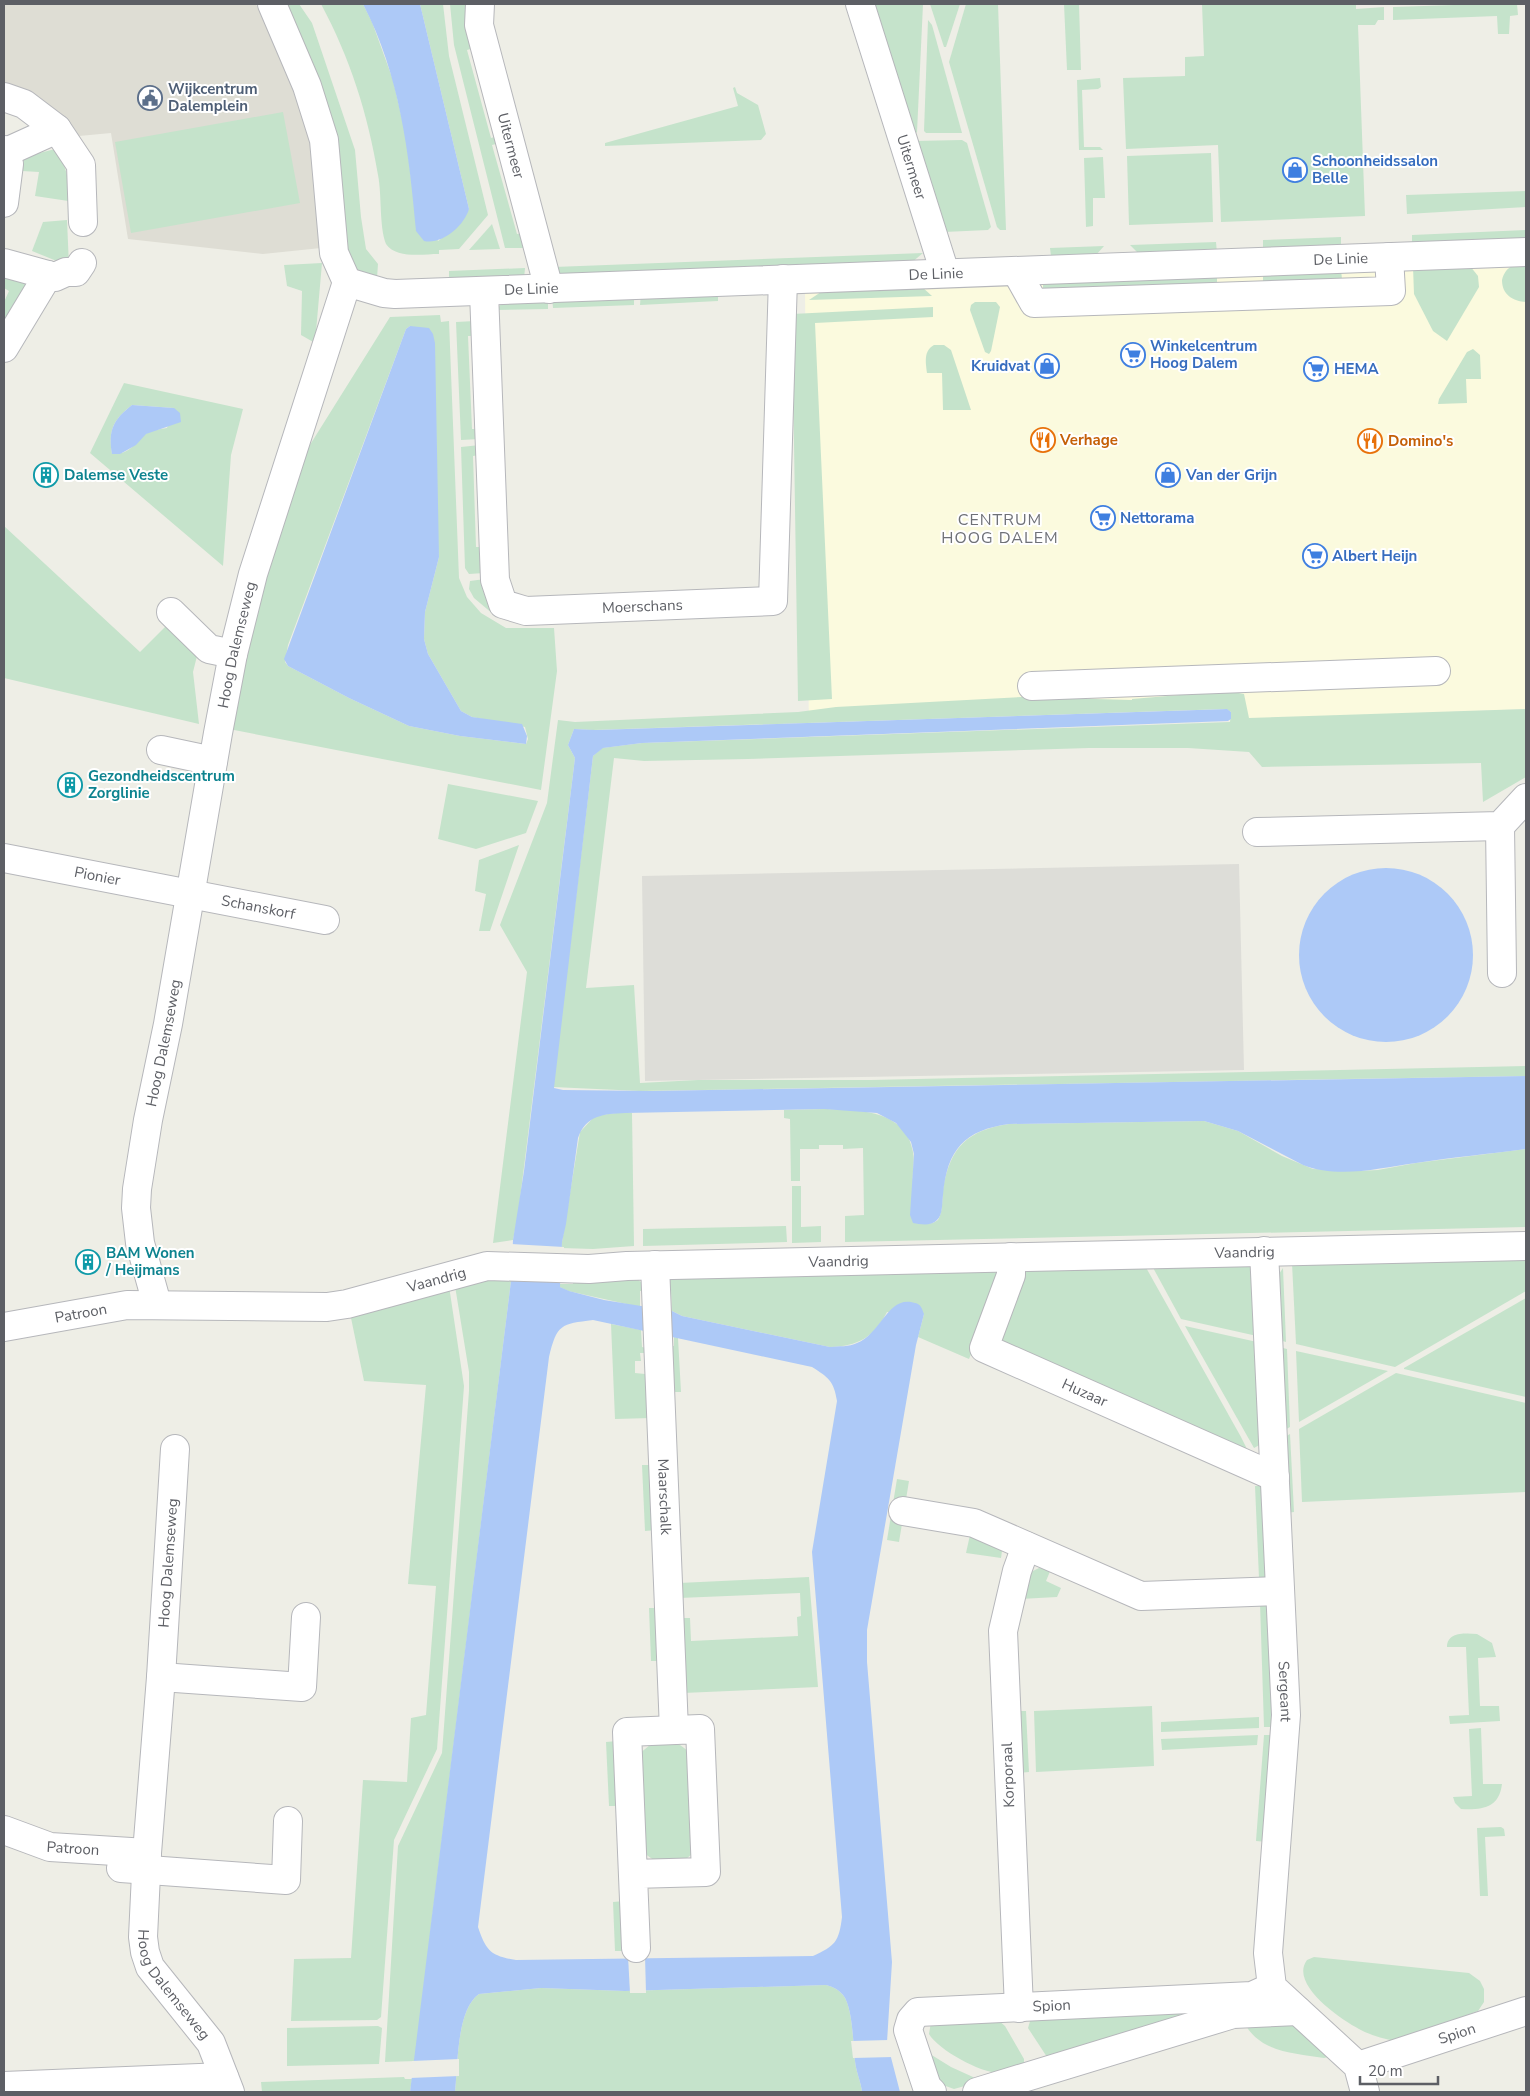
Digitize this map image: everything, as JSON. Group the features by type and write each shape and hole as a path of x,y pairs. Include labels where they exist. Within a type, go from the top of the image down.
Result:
{"street":[{"path":"272,4 306,86 324,140 334,253 347,282"},
{"name":"Uitermeer","path":"480,4 478,24 549,289"},
{"name":"Uitermeer","path":"860,4 945,273"},
{"path":"4,97 24,104 57,129 81,165 83,222"},
{"path":"4,203 9,164 4,152 57,129"},
{"name":"De Linie","path":"347,282 384,293 395,294 484,292 782,279 1526,252"},
{"path":"4,263 55,277 66,272 76,272 82,263"},
{"path":"4,348 48,275"},
{"name":"Moerschans","path":"484,292 495,580 503,604 526,611 773,602 782,279"},
{"name":"Hoog Dalemseweg","path":"157,1304 139,1234 136,1208 137,1188 213,761 233,654 253,574 336,310 347,282"},
{"path":"172,612 209,649 233,654"},
{"path":"1032,686 1436,671"},
{"path":"161,750 213,761"},
{"path":"1502,973 1500,826 1526,798"},
{"path":"1257,832 1500,826"},
{"name":"Pionier","path":"4,858 190,894"},
{"name":"Schanskorf","path":"190,894 325,920"},
{"name":"Vaandrig","path":"157,1304 327,1307 347,1304 450,1277 471,1269 495,1265 576,1269 655,1277 1012,1257 1526,1246"},
{"name":"Sergeant","path":"1264,1251 1286,1722 1268,1953 1272,1987"},
{"name":"Huzaar","path":"1012,1257 1011,1275 984,1348 1275,1477"},
{"name":"Maarschalk","path":"655,1277 674,1730"},
{"name":"Patroon","path":"4,1327 127,1305 157,1304"},
{"name":"Hoog Dalemseweg","path":"175,1449 161,1677 138,1864 143,1937 150,1967 211,2043 227,2084"},
{"path":"903,1511 974,1523 1141,1596 1280,1591"},
{"name":"Korporaal","path":"1019,2008 1003,1631 1017,1571 1026,1546"},
{"path":"161,1677 302,1687 306,1617"},
{"path":"633,1874 706,1872 700,1728 627,1732 636,1948"},
{"path":"138,1864 286,1880 288,1821"},
{"name":"Patroon","path":"4,1830 50,1847 138,1864"},
{"path":"1272,1987 1358,2066 1365,2092"},
{"name":"Spion","path":"932,2092 927,2087 908,2030 911,2020 918,2012 1252,1996 1272,1987"},
{"path":"977,2092 1032,2084 1233,2014 1298,2011"},
{"name":"Spion","path":"1358,2066 1526,2011"},
{"path":"4,2086 227,2084"}],"shaded area":[{"path":"4,4 256,4 308,115 321,248 263,254 128,239 111,133 79,136 54,115 4,89"},
{"path":"279,4 299,4 312,23 355,150 366,249 378,264 377,278 362,274 351,262"},
{"path":"321,4 363,4 372,22 393,80 406,136 411,178 438,241 456,228 469,209 420,4 443,4 449,56 488,215 459,249 439,250 439,254 410,255 396,252 386,244 382,228 378,175 369,130 357,87 341,45"},
{"path":"450,4 467,4 466,17 474,48 467,50 491,138 498,136 500,143 492,145 517,234 524,233 528,248 505,248 454,45"},
{"path":"879,4 923,4 917,132 913,136 871,6"},
{"path":"930,4 960,4 946,47 944,47"},
{"path":"966,4 998,4 1006,230 1000,230 997,227 949,62"},
{"path":"1064,4 1079,4 1081,70 1067,70"},
{"path":"1202,4 1356,4 1356,9 1384,7 1384,20 1378,20 1375,25 1358,25 1365,216 1221,222 1218,145 1126,149 1123,78 1185,76 1185,57 1204,56"},
{"path":"1517,4 1518,15 1510,16 1509,34 1498,34 1497,16 1393,20 1393,7"},
{"path":"928,20 932,25 962,133 926,133 924,131"},
{"path":"1100,78 1101,87 1098,89 1082,90 1084,147 1100,147 1103,150 1079,150 1077,80"},
{"path":"735,87 737,93 758,105 766,134 761,140 605,146 605,143 738,106 733,88"},
{"path":"283,112 300,203 131,233 115,142"},
{"path":"962,140 967,143 991,227 988,230 944,232 914,141"},
{"path":"59,148 75,202 35,196 39,172 22,171 24,157"},
{"path":"1211,153 1213,222 1129,225 1127,156"},
{"path":"1103,157 1105,198 1093,198 1093,226 1086,227 1084,158"},
{"path":"1526,191 1526,207 1407,214 1406,195"},
{"path":"67,220 69,266 32,251 43,222"},
{"path":"492,224 500,249 469,250"},
{"path":"1526,230 1526,241 1412,246 1412,235"},
{"path":"1341,237 1341,247 1263,250 1263,240"},
{"path":"1216,242 1217,253 1138,253 1130,245"},
{"path":"1104,246 1096,255 1051,256 1050,248"},
{"path":"923,253 911,263 560,275 554,267"},
{"path":"322,263 315,343 301,335 302,291 287,286 284,265"},
{"path":"1526,263 1526,302 1509,296 1504,290 1502,280 1508,269"},
{"path":"1470,266 1478,276 1479,287 1447,341 1433,331 1414,294 1413,267"},
{"path":"1526,267 1526,709 809,737 805,292"},
{"path":"525,268 524,279 449,282 449,271"},
{"path":"4,270 35,281 4,331 4,302 9,291 4,288"},
{"path":"1341,270 1342,279 1263,282 1263,273"},
{"path":"1217,274 1217,284 1043,291 1043,280"},
{"path":"922,287 932,296 809,300 827,288"},
{"path":"718,292 718,301 640,305 641,293"},
{"path":"634,296 634,305 553,308 552,297"},
{"path":"548,298 548,309 496,310 503,302"},
{"path":"975,302 996,302 1000,307 989,354 985,352 970,310 971,305"},
{"path":"933,307 933,317 815,323 832,699 798,701 792,314"},
{"path":"440,315 441,322 449,321 459,578 467,597 481,613 506,628 554,628 557,671 541,790 229,729 243,651 298,464 390,317","holes":["410,326 439,557 425,612 424,639 428,654 461,711 472,717 525,727 528,739 526,744 460,736 409,726 349,698 288,666 285,662 288,645 406,329"]},
{"path":"475,321 476,336 468,336 472,429 480,429 480,439 461,440 456,322"},
{"path":"934,345 944,345 951,350 971,410 943,410 942,373 927,373 926,361 928,350"},
{"path":"1473,349 1480,355 1481,379 1466,379 1467,403 1438,404 1439,399 1467,352"},
{"path":"124,383 243,409 231,455 223,566 90,453","holes":["132,405 174,408 167,428 147,433 125,452 112,454 111,438 113,426 120,416"]},
{"path":"480,445 480,455 473,456 476,547 484,547 484,573 469,574 465,568 461,447"},
{"path":"4,526 140,652 169,623 198,652 193,672 199,724 4,678"},
{"path":"485,579 486,598 495,612 493,614 474,598 469,589 470,581"},
{"path":"1227,691 1244,694 1249,718 1526,709 1526,777 1483,802 1481,763 1262,767 1249,752 1188,748 1089,748 644,761 614,758 586,988 634,985 640,1083 698,1080 871,1080 1526,1066 1526,1076 640,1091 553,1087 593,756 602,748 642,743 1230,722 1231,712 1226,709 593,730 574,729 568,745 575,758 518,1215 513,1240 493,1243 527,972 500,925 547,803 558,720 575,722 798,712 836,707 1022,697 1132,700"},
{"path":"448,784 538,801 526,833 476,849 438,839"},
{"path":"519,845 490,931 479,931 486,894 475,891 479,860"},
{"path":"1239,864 1244,1070 645,1081 642,876"},
{"path":"784,1110 851,1110 878,1115 901,1127 909,1138 913,1152 914,1187 923,1224 933,1223 940,1217 946,1174 956,1152 963,1143 982,1131 1009,1124 1204,1121 1238,1131 1282,1156 1313,1169 1378,1170 1416,1163 1526,1149 1526,1227 845,1242 845,1216 864,1215 863,1148 843,1149 843,1145 819,1145 819,1149 800,1149 800,1181 791,1181 790,1119 784,1118"},
{"path":"625,1112 632,1113 634,1246 593,1249 561,1248 580,1132 594,1117"},
{"path":"792,1186 801,1186 801,1227 821,1226 821,1242 792,1243"},
{"path":"786,1226 787,1242 643,1246 643,1229"},
{"path":"1526,1257 1526,1291 1395,1367 1296,1344 1292,1263"},
{"path":"1254,1261 1257,1336 1181,1319 1151,1264"},
{"path":"1144,1264 1251,1457 1001,1342 999,1325 1024,1268"},
{"path":"993,1267 999,1273 997,1291 969,1359 918,1337 924,1314 887,1312 882,1321 864,1339 849,1345 830,1347 682,1316 672,1311 671,1290 667,1290 669,1281 674,1277"},
{"path":"1283,1268 1286,1342 1279,1340 1279,1274"},
{"path":"636,1278 643,1284 644,1291 640,1291 640,1307 568,1291 560,1287 559,1284 573,1284 573,1279"},
{"path":"481,1280 511,1281 416,2061 385,2062 398,1846 442,1753 469,1391 469,1372 455,1286"},
{"path":"449,1286 464,1386 437,1749 394,1840 381,2017 377,2020 291,2021 294,1959 351,1958 363,1780 407,1782 411,1718 426,1715 436,1586 408,1584 426,1385 364,1381 350,1313"},
{"path":"1526,1298 1526,1397 1404,1369 1404,1368"},
{"path":"611,1324 641,1330 642,1347 646,1348 648,1353 640,1353 641,1361 635,1361 635,1373 645,1374 645,1377 650,1377 651,1418 615,1419"},
{"path":"1185,1326 1257,1342 1263,1443 1254,1448"},
{"path":"674,1337 678,1338 681,1392 670,1392 670,1346 674,1346"},
{"path":"1279,1347 1287,1349 1290,1427 1283,1431"},
{"path":"1296,1351 1388,1371 1299,1422"},
{"path":"1396,1373 1526,1403 1526,1492 1302,1502 1299,1429"},
{"path":"1290,1434 1294,1512 1286,1513 1283,1438"},
{"path":"642,1465 654,1465 657,1530 645,1531"},
{"path":"897,1479 909,1481 899,1542 887,1540"},
{"path":"1255,1486 1265,1486 1269,1578 1259,1578"},
{"path":"970,1535 1000,1547 1002,1551 1001,1558 966,1553"},
{"path":"1039,1568 1051,1569 1046,1581 1061,1588 1057,1597 1020,1599 1031,1572"},
{"path":"809,1577 818,1687 683,1693 680,1618 690,1618 691,1641 798,1636 797,1617 801,1616 800,1593 679,1598 679,1583"},
{"path":"1270,1602 1275,1727 1264,1727 1260,1603"},
{"path":"649,1608 660,1608 662,1661 651,1661"},
{"path":"1477,1634 1492,1643 1496,1657 1478,1658 1480,1706 1499,1706 1500,1721 1450,1724 1449,1716 1469,1715 1466,1647 1447,1647 1448,1642 1453,1636"},
{"path":"1152,1706 1154,1766 1036,1772 1034,1711"},
{"path":"1016,1711 1026,1711 1029,1772 1019,1773"},
{"path":"1259,1717 1259,1728 1161,1732 1161,1722"},
{"path":"1481,1728 1483,1784 1502,1784 1494,1803 1483,1808 1461,1809 1455,1803 1453,1797 1472,1796 1469,1729"},
{"path":"1258,1735 1257,1745 1162,1750 1161,1739"},
{"path":"1264,1735 1274,1735 1267,1842 1256,1841"},
{"path":"617,1741 620,1806 609,1806 606,1742"},
{"path":"672,1743 680,1745 688,1751 692,1854 686,1859 655,1861 644,1853 639,1754 650,1745"},
{"path":"1501,1827 1504,1829 1505,1836 1485,1837 1488,1896 1480,1896 1477,1828"},
{"path":"624,1901 629,1951 615,1951 613,1902"},
{"path":"1314,1957 1469,1973 1480,1981 1484,1989 1484,2002 1478,2011 1396,2041 1381,2038 1351,2024 1319,2000 1305,1980 1303,1969 1307,1960"},
{"path":"826,1985 833,1987 843,1995 849,2008 856,2065 862,2092 455,2092 462,2025 471,2002 479,1994 541,1988 625,1991"},
{"path":"1202,2011 1047,2057 1028,2028 1031,2018"},
{"path":"998,2020 1005,2026 1024,2059 1024,2063 1002,2073 994,2073 973,2066 951,2054 929,2034 931,2022"},
{"path":"1288,2024 1295,2027 1328,2057 1291,2053 1271,2047 1261,2042 1246,2026"},
{"path":"378,2026 382,2028 379,2064 287,2066 287,2028"},
{"path":"930,2054 951,2067 973,2077 975,2079 972,2084 954,2089 940,2084"},
{"path":"404,2077 405,2079 412,2079 410,2092 262,2092 261,2082"}],"water":[{"path":"363,4 420,4 469,209 457,228 438,240 424,241 416,231 401,115 386,58"},
{"path":"410,326 429,328 435,343 439,557 425,612 424,639 428,654 461,711 472,717 522,724 527,736 526,744 460,736 409,726 349,698 288,666 284,659 406,329"},
{"path":"132,405 174,408 180,413 181,422 146,434 136,445 120,454 112,454 111,438 113,426 120,416"},
{"path":"1227,709 1231,712 1231,719 1228,721 642,743 603,748 593,756 554,1088 563,1090 653,1091 1526,1076 1526,1149 1373,1170 1331,1171 1303,1165 1238,1131 1204,1121 1009,1124 994,1127 970,1137 961,1144 954,1154 945,1179 940,1215 931,1224 913,1223 910,1215 914,1154 911,1142 896,1123 877,1113 824,1109 617,1113 597,1117 581,1130 578,1138 562,1242 560,1287 604,1300 672,1311 682,1316 830,1347 851,1345 866,1338 891,1309 898,1304 906,1302 919,1304 924,1314 916,1345 867,1630 867,1662 892,1962 887,2042 900,2092 862,2092 856,2065 849,2008 839,1991 826,1985 625,1991 541,1988 479,1994 471,2002 462,2025 455,2092 410,2092 511,1281 513,1240 524,1171 575,758 568,745 574,729 596,730","holes":["593,1320 812,1367 832,1384 837,1401 812,1552 842,1917 835,1942 813,1956 516,1960 495,1954 487,1947 478,1927 549,1357 558,1332 567,1325"]},
{"path":"1377,868 1395,868 1427,878 1448,893 1463,914 1473,946 1473,964 1463,996 1448,1017 1427,1032 1411,1038 1395,1042 1377,1042 1345,1032 1324,1017 1309,996 1303,980 1299,964 1299,946 1309,914 1324,893 1345,878 1361,872"}],"pier":[{"path":"511,1244 564,1247 562,1280 509,1277"},
{"path":"628,1956 645,1956 646,1993 630,1993"},
{"path":"889,2040 893,2057 853,2058 851,2041"},
{"path":"459,2059 459,2076 410,2078 412,2061"}],"place":[{"name":"Wijkcentrum Dalemplein","path":"150,98"},
{"name":"Schoonheidssalon Belle","path":"1295,170"},
{"name":"Winkelcentrum Hoog Dalem","path":"1133,355"},
{"name":"Kruidvat","path":"1047,366"},
{"name":"HEMA","path":"1316,369"},
{"name":"Verhage","path":"1043,440"},
{"name":"Domino's","path":"1370,441"},
{"name":"Dalemse Veste","path":"46,475"},
{"name":"Van der Grijn","path":"1168,475"},
{"name":"Nettorama","path":"1103,518"},
{"name":"Albert Heijn","path":"1315,556"},
{"name":"Gezondheidscentrum Zorglinie","path":"70,785"},
{"name":"BAM Wonen / Heijmans","path":"88,1262"}],"district":[{"name":"CENTRUM HOOG DALEM","path":"1000,528"}]}
